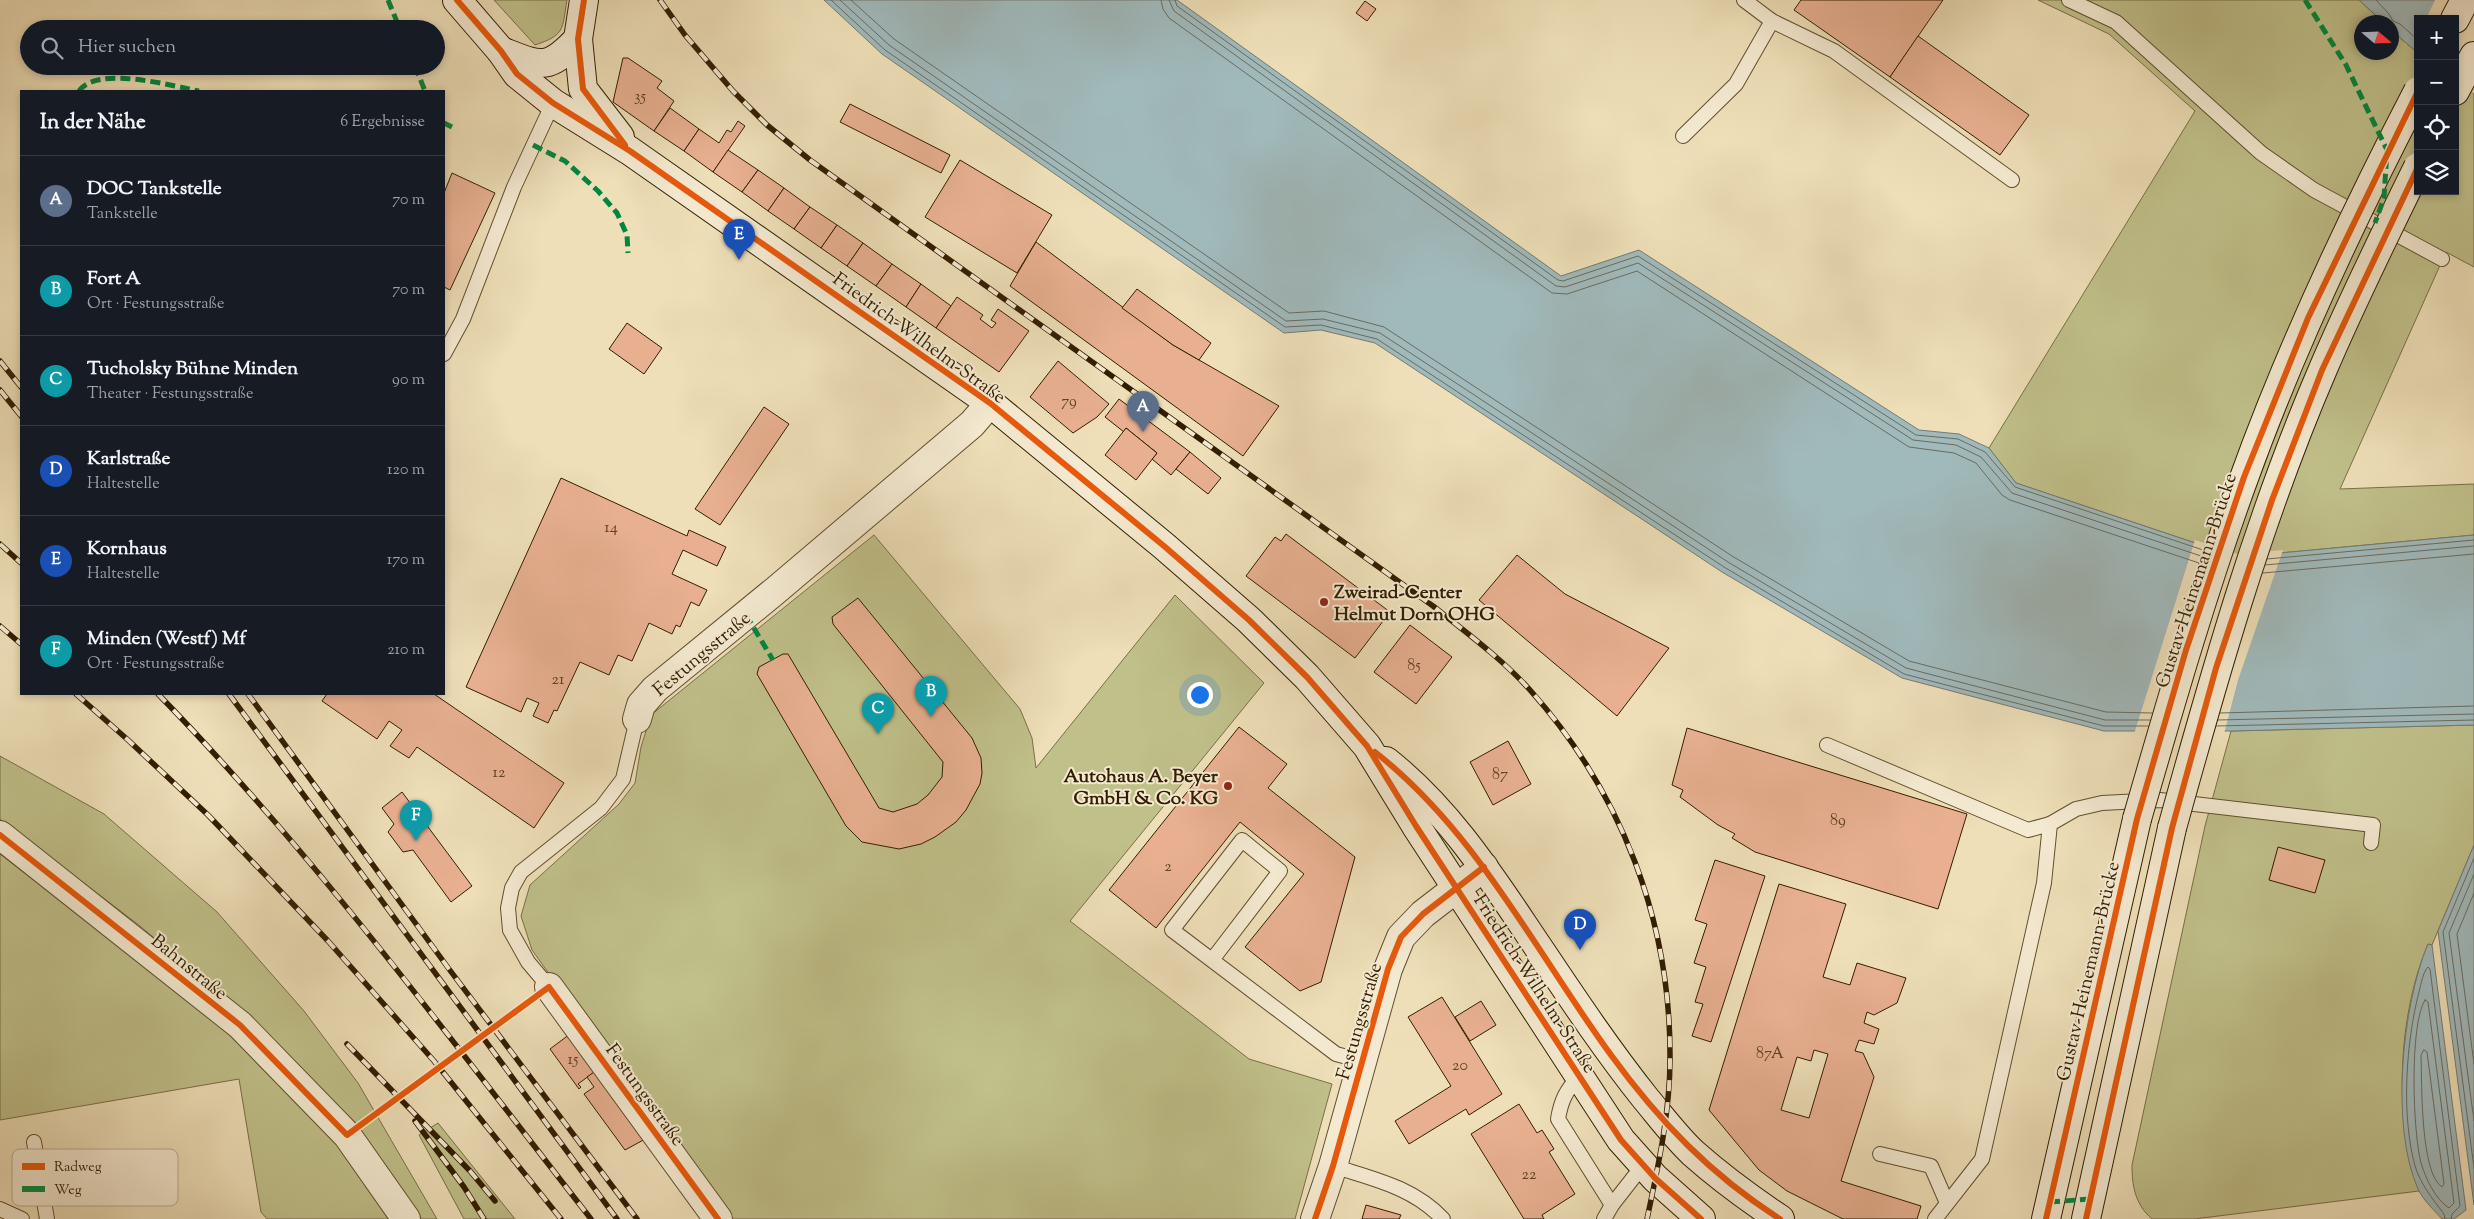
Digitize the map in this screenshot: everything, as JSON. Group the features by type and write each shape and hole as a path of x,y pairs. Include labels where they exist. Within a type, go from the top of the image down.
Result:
{"main road":[{"name":"Friedrich-Wilhelm-Straße","path":"457,0 501,51 517,74 553,103 630,151 990,403 1164,546 1249,620 1306,677 1367,746 1456,887 1621,1140 1700,1219"},
{"path":"584,0 578,39 583,88 630,151"},
{"path":"2458,15 2465,0"},
{"path":"501,51 533,63 549,64 564,54 578,39"},
{"path":"2459,84 2474,56"},
{"name":"Gustav-Heinemann-Brücke","path":"2046,1219 2137,819 2186,650 2244,477 2308,318 2414,99"},
{"path":"2086,1219 2172,828 2216,668 2272,500 2322,370 2414,175"},
{"name":"Festungsstraße","path":"637,719 641,705 655,689 972,424 990,403"},
{"name":"Friedrich-Wilhelm-Straße","path":"1367,746 1403,774 1444,816 1484,867 1611,1055 1692,1152 1750,1200 1780,1219"},
{"name":"Bahnstraße","path":"0,835 240,1025 347,1135 406,1219"},
{"name":"Festungsstraße","path":"1315,1219 1333,1166 1388,969 1401,937 1423,914 1484,867"},
{"name":"Festungsstraße","path":"549,987 718,1219"},
{"path":"1579,1076 1611,1055"}],"lane":[{"path":"1744,0 1772,21 1834,51 2012,180"},
{"path":"2068,0 2116,22 2261,153 2314,190 2442,259"},
{"path":"1683,136 1736,84 1772,21"},
{"path":"445,352 462,319 514,187 553,103"},
{"name":"Festungsstraße","path":"549,987 528,962 510,930 508,908 512,888 521,872 601,808 623,779 637,719"},
{"path":"1827,745 2028,830 2050,824 2076,809 2102,803 2160,800 2373,825 2371,843"},
{"path":"1935,1219 1982,1159 2044,883 2050,824"},
{"path":"1212,960 1280,871 1242,840 1172,930 1336,1054 1362,1061"},
{"path":"1579,1076 1567,1089 1561,1103 1558,1119 1612,1205"},
{"path":"34,1142 35,1149"},
{"path":"1880,1154 1932,1166 1947,1203"},
{"path":"1604,1219 1612,1205 1644,1164"},
{"path":"1333,1166 1399,1187 1417,1196 1442,1219"},
{"path":"44,1206 46,1219"},
{"path":"0,1210 22,1219"}],"green space":[{"path":"494,0 567,0 563,25 552,38 535,45"},
{"path":"2038,0 2359,0 2375,15 2354,15 2354,60 2399,60 2399,37 2414,50 2414,195 2459,195 2459,81 2474,90 2474,267 2446,252 2340,489 2474,484 2474,535 2237,557 2016,483 1989,448 2195,111 2109,34"},
{"path":"874,535 1020,709 1032,738 1036,768 1175,595 1264,683 1070,921 1249,1059 1332,1084 1295,1219 725,1219 532,950 521,916 530,885 619,804 635,783 641,747 651,715"},
{"path":"2474,725 2474,845 2432,945 2428,944 2410,1002 2405,1034 2403,1100 2405,1132 2419,1191 2194,1219 2152,1219 2138,1201 2132,1165 2205,826 2231,731"},
{"path":"0,756 104,814 217,912 304,1011 358,1083 437,1219 267,1219 261,1212 239,1079 0,1120 0,854 227,1028 229,1001 140,926 0,819"},
{"path":"438,1123 515,1219 464,1219 419,1135"}],"water":[{"path":"824,0 1177,0 1561,276 1639,250 1919,430 1959,434 1989,448 2016,483 2237,557 2474,535 2474,725 2231,731 2104,731 1902,678 1722,572 1375,343 1321,330 1284,333 882,54"},
{"path":"2359,0 2474,0 2459,15 2414,15 2414,50 2399,37 2399,15 2375,15"},
{"path":"2474,845 2474,1205 2438,931"},
{"path":"2428,944 2432,945 2466,1210 2454,1219 2442,1219 2420,1193 2409,1163 2404,1133 2402,1100 2406,1032 2419,970"}],"pier":[{"path":"2435,0 2474,0 2474,93 2459,84 2459,15 2428,15"},
{"path":"2195,540 2238,554 2283,550 2238,680 2224,734 2134,734"}],"building":[{"path":"1801,0 1943,0 1890,77 1794,10"},
{"path":"1365,1 1376,9 1367,21 1356,13"},
{"path":"1918,36 2029,115 2000,155 1890,77"},
{"path":"623,58 628,58 662,81 657,88 674,101 654,131 613,102"},
{"path":"850,104 950,155 941,173 840,122"},
{"path":"670,108 699,129 684,151 654,131"},
{"path":"738,121 745,126 713,172 684,151 699,129 719,143 727,130 731,132"},
{"path":"728,150 758,170 742,192 713,172"},
{"path":"960,160 1052,215 1017,273 925,217"},
{"path":"758,170 784,188 768,211 742,192"},
{"path":"452,173 495,193 450,290 445,288 445,190"},
{"path":"784,188 810,207 794,229 768,211"},
{"path":"810,207 837,225 821,248 794,229"},
{"path":"837,225 863,243 847,266 821,248"},
{"path":"1036,242 1173,345 1279,406 1243,456 1010,286"},
{"path":"863,243 892,264 876,286 847,266"},
{"path":"892,264 921,284 906,307 876,286"},
{"path":"921,284 951,306 936,328 906,307"},
{"path":"1137,289 1211,343 1199,360 1173,345 1122,308"},
{"path":"957,297 983,315 980,319 992,328 996,323 991,320 998,309 1029,331 999,372 936,328"},
{"path":"627,323 662,348 644,374 609,349"},
{"path":"1058,361 1109,404 1097,417 1073,433 1030,397"},
{"path":"1119,399 1190,452 1171,475 1152,459 1157,453 1126,428 1124,432 1105,417"},
{"path":"764,407 789,424 720,525 695,509"},
{"path":"1126,428 1157,453 1136,480 1105,455"},
{"path":"1190,452 1221,478 1208,494 1176,469"},
{"path":"561,478 687,536 689,530 726,547 717,566 683,550 672,574 707,590 699,606 691,602 680,627 676,625 672,634 649,623 632,661 618,655 609,675 580,662 557,711 554,710 548,723 533,716 539,703 527,698 521,712 466,687"},
{"path":"1286,534 1390,612 1355,658 1246,576 1275,537 1281,541"},
{"path":"1517,555 1565,594 1669,648 1617,716 1479,600"},
{"path":"858,598 972,738 981,758 982,773 980,784 966,810 956,822 935,837 921,844 899,849 862,842 846,826 757,674 759,667 783,654 788,654 879,808 893,812 917,804 928,795 942,777 943,762 833,624 832,617"},
{"path":"1410,625 1452,657 1416,704 1374,672"},
{"path":"326,695 435,695 564,783 534,828 417,747 409,758 390,746 402,730 389,721 377,739 322,701"},
{"path":"1239,727 1287,764 1268,788 1355,857 1321,982 1300,991 1245,947 1304,874 1240,822 1156,928 1109,890"},
{"path":"1687,728 1967,814 1938,909 1755,852 1732,838 1735,834 1718,825 1680,797 1683,790 1672,785"},
{"path":"1508,741 1531,784 1493,805 1470,762"},
{"path":"402,792 472,886 451,902 413,850 403,852 388,832 394,824 382,808"},
{"path":"2278,847 2325,860 2315,893 2269,880"},
{"path":"1715,860 1765,876 1711,1042 1692,1036 1703,1004 1695,1002 1706,967 1694,963 1707,924 1695,920"},
{"path":"1779,884 1846,904 1823,977 1850,985 1857,963 1906,978 1897,1003 1874,1015 1867,1012 1864,1023 1879,1029 1874,1044 1859,1040 1855,1051 1863,1053 1874,1077 1841,1181 1921,1206 1917,1219 1843,1219 1787,1191 1759,1170 1709,1110","holes":["1814,1050 1828,1054 1809,1118 1781,1110 1797,1057 1811,1061"]},
{"path":"1442,997 1502,1094 1469,1115 1466,1109 1409,1144 1395,1121 1451,1086 1408,1017"},
{"path":"1481,1001 1496,1025 1470,1041 1455,1017"},
{"path":"570,1034 597,1070 578,1084 581,1087 579,1089 550,1049"},
{"path":"597,1070 647,1138 625,1150 584,1094 594,1087 587,1077"},
{"path":"1519,1104 1537,1133 1542,1130 1554,1149 1549,1152 1575,1194 1542,1215 1544,1219 1524,1219 1471,1134"},
{"path":"1366,1205 1401,1215 1399,1219 1362,1219"}],"railway":[{"path":"660,0 685,35 733,91 767,125 810,160 1433,606 1484,646 1530,690 1562,730 1591,772 1615,816 1635,862 1650,909 1661,958 1668,1008 1670,1059 1668,1099 1663,1140 1647,1219"},
{"path":"0,361 20,386"},
{"path":"0,390 20,415"},
{"path":"0,544 20,562"},
{"path":"0,626 20,643"},
{"path":"77,695 208,815 328,941 434,1061 561,1219"},
{"path":"159,695 273,819 328,884 591,1219"},
{"path":"230,695 617,1219"},
{"path":"249,695 449,969 637,1219"},
{"path":"347,1044 470,1171 495,1201"},
{"path":"415,1121 464,1187 484,1219"}],"marked path":[{"path":"388,0 396,20"},
{"path":"2305,0 2346,65 2387,150 2384,198 2375,223"},
{"path":"419,75 425,90"},
{"path":"80,90 88,83 102,79 118,78 136,79 194,90"},
{"path":"445,124 452,127"},
{"path":"533,145 565,161 598,191 617,213 627,235 628,253"},
{"path":"746,615 773,660"},
{"path":"2050,1202 2090,1199"}],"cycle path":[{"path":"457,0 501,51 517,74 553,103 630,151 990,403 1164,546 1249,620 1307,677 1367,746 1416,826 1621,1140 1655,1178 1701,1219"},
{"path":"584,0 578,39 583,89 625,145"},
{"path":"2046,1219 2137,819 2186,650 2244,477 2308,318 2414,99"},
{"path":"2086,1219 2172,828 2216,668 2272,500 2322,370 2414,175"},
{"path":"1375,752 1412,784 1445,819 1475,856 1611,1055 1667,1124 1731,1184 1780,1219"},
{"path":"0,835 240,1025 347,1135 549,987 718,1219"},
{"path":"1315,1219 1333,1166 1388,969 1401,937 1423,914 1484,867"}],"place":[{"name":"Kornhaus","path":"739,260"},
{"name":"DOC Tankstelle","path":"1143,432"},
{"name":"Zweirad-Center Helmut Dorn OHG","path":"1324,602"},
{"name":"Fort A","path":"931,717"},
{"name":"Tucholsky Bühne Minden","path":"878,734"},
{"name":"Autohaus A. Beyer GmbH & Co. KG","path":"1228,786"},
{"name":"Minden (Westf) Mf","path":"416,841"},
{"name":"Karlstraße","path":"1580,950"}]}
